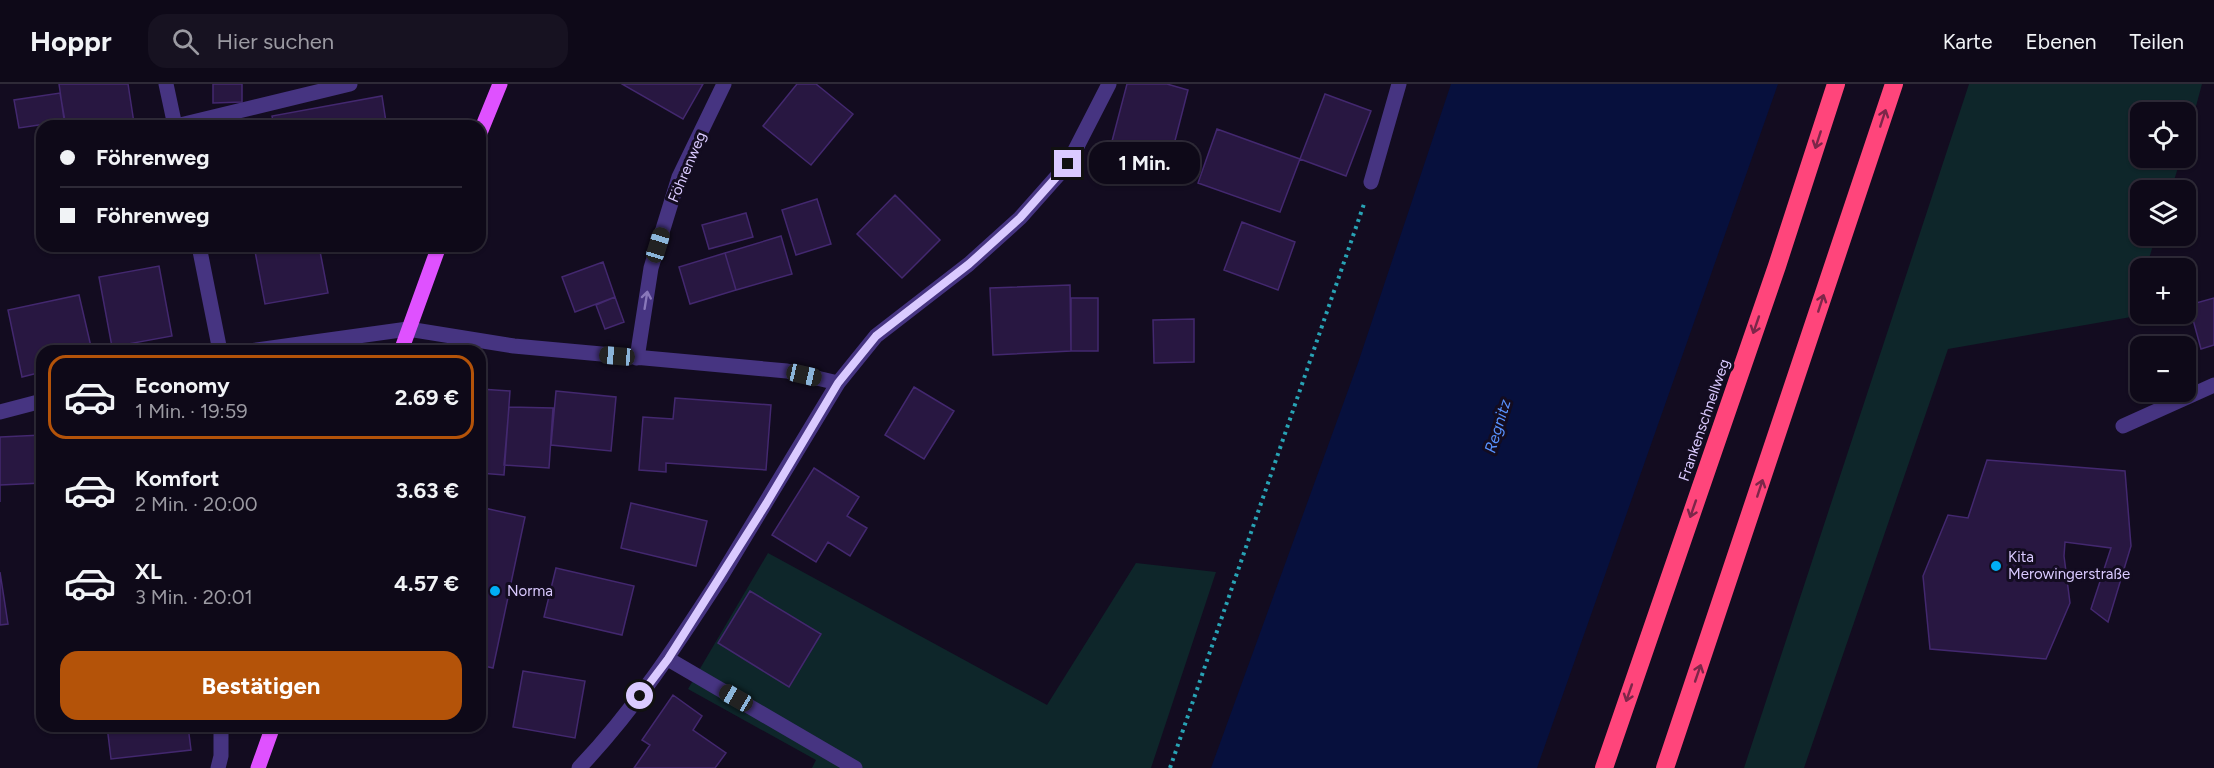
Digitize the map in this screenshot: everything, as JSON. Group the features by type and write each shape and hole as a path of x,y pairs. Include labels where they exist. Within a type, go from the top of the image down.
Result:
{"highway":[{"name":"Frankenschnellweg","path":"1604,768 1777,266 1836,84"},
{"path":"1665,768 1894,84"}],"main road":[{"path":"485,120 500,84"},
{"path":"403,345 437,252"},
{"path":"258,768 271,732"}],"street":[{"path":"166,84 174,120"},
{"path":"200,120 350,84"},
{"name":"Föhrenweg","path":"637,358 651,268 679,177 724,84"},
{"path":"579,768 613,733 668,659 766,504 838,383 876,336 969,264 1020,218 1068,164 1109,84"},
{"path":"1371,182 1398,84"},
{"path":"200,252 219,345"},
{"path":"293,345 408,329 513,346 787,371 838,383"},
{"path":"2123,426 2214,385"},
{"path":"0,412 36,403"},
{"path":"668,659 855,768"},
{"path":"218,768 221,756 221,732"}],"path":[{"path":"1170,768 1371,182"}],"green space":[{"path":"1969,84 2202,84 2196,106 2196,102 2130,102 2130,168 2178,168 2174,180 2130,180 2130,246 2153,246 2149,258 2130,258 2130,317 1948,349 1804,768 1744,768"},
{"path":"768,553 1047,705 1136,563 1216,572 1151,768 812,768 816,760 688,689"}],"water":[{"name":"Regnitz","path":"1451,84 1778,84 1537,768 1211,768 1358,363"}],"building":[{"path":"59,84 128,84 134,120 64,120"},
{"path":"213,84 242,84 242,102 213,103"},
{"path":"622,84 703,84 683,119"},
{"path":"797,84 816,84 853,114 811,165 763,126"},
{"path":"1127,84 1167,84 1188,90 1170,160 1111,145"},
{"path":"60,93 65,120 36,120 36,125 19,128 14,100"},
{"path":"1325,94 1371,111 1346,176 1300,159"},
{"path":"382,96 386,120 273,120 272,116"},
{"path":"1217,129 1300,159 1280,212 1198,183"},
{"path":"895,195 940,240 902,278 857,234"},
{"path":"817,199 831,244 796,255 782,210"},
{"path":"746,213 753,237 709,249 702,225"},
{"path":"1242,222 1295,242 1278,290 1224,270"},
{"path":"781,236 792,274 736,290 725,253"},
{"path":"255,252 320,252 328,293 265,304"},
{"path":"725,253 736,290 690,304 679,267"},
{"path":"603,262 615,297 575,312 562,277"},
{"path":"159,266 172,336 112,345 99,277"},
{"path":"1070,285 1071,351 993,355 990,288"},
{"path":"79,295 91,345 36,345 36,374 22,377 8,310"},
{"path":"615,297 624,322 605,329 596,305"},
{"path":"1071,298 1098,298 1098,351 1071,351"},
{"path":"2214,298 2214,345 2201,349 2194,324 2196,324 2196,303"},
{"path":"1194,319 1194,362 1154,363 1153,320"},
{"path":"914,387 954,411 924,459 885,435"},
{"path":"486,389 510,391 504,475 486,474"},
{"path":"556,391 616,397 611,451 551,445"},
{"path":"675,398 771,405 766,470 666,463 666,472 639,470 643,417 673,419"},
{"path":"509,407 553,408 549,468 504,465"},
{"path":"36,435 36,483 0,485 0,437"},
{"name":"Kita Merowingerstraße","path":"1987,460 2125,471 2131,546 2108,622 2091,609 2111,548 2065,542 2064,556 2070,603 2046,659 1930,649 1923,576 1948,515 1968,518"},
{"path":"814,468 859,497 847,516 867,528 850,556 828,542 816,562 772,535"},
{"path":"631,503 707,521 696,566 621,548"},
{"name":"Norma","path":"486,508 525,517 493,668 486,666"},
{"path":"556,568 634,586 622,635 544,617"},
{"path":"0,572 8,624 0,625"},
{"path":"750,591 821,634 789,687 718,643"},
{"path":"523,671 585,681 575,738 513,727"},
{"path":"673,695 702,716 693,730 726,753 715,768 634,768 650,745 642,740"},
{"path":"108,732 189,732 191,750 111,759"}],"place":[{"name":"Kita Merowingerstraße","path":"1996,566"},
{"name":"Norma","path":"495,591"}],"route":[{"path":"640,696 668,659 766,504 838,383 876,336 969,264 1020,218 1068,164"}]}
